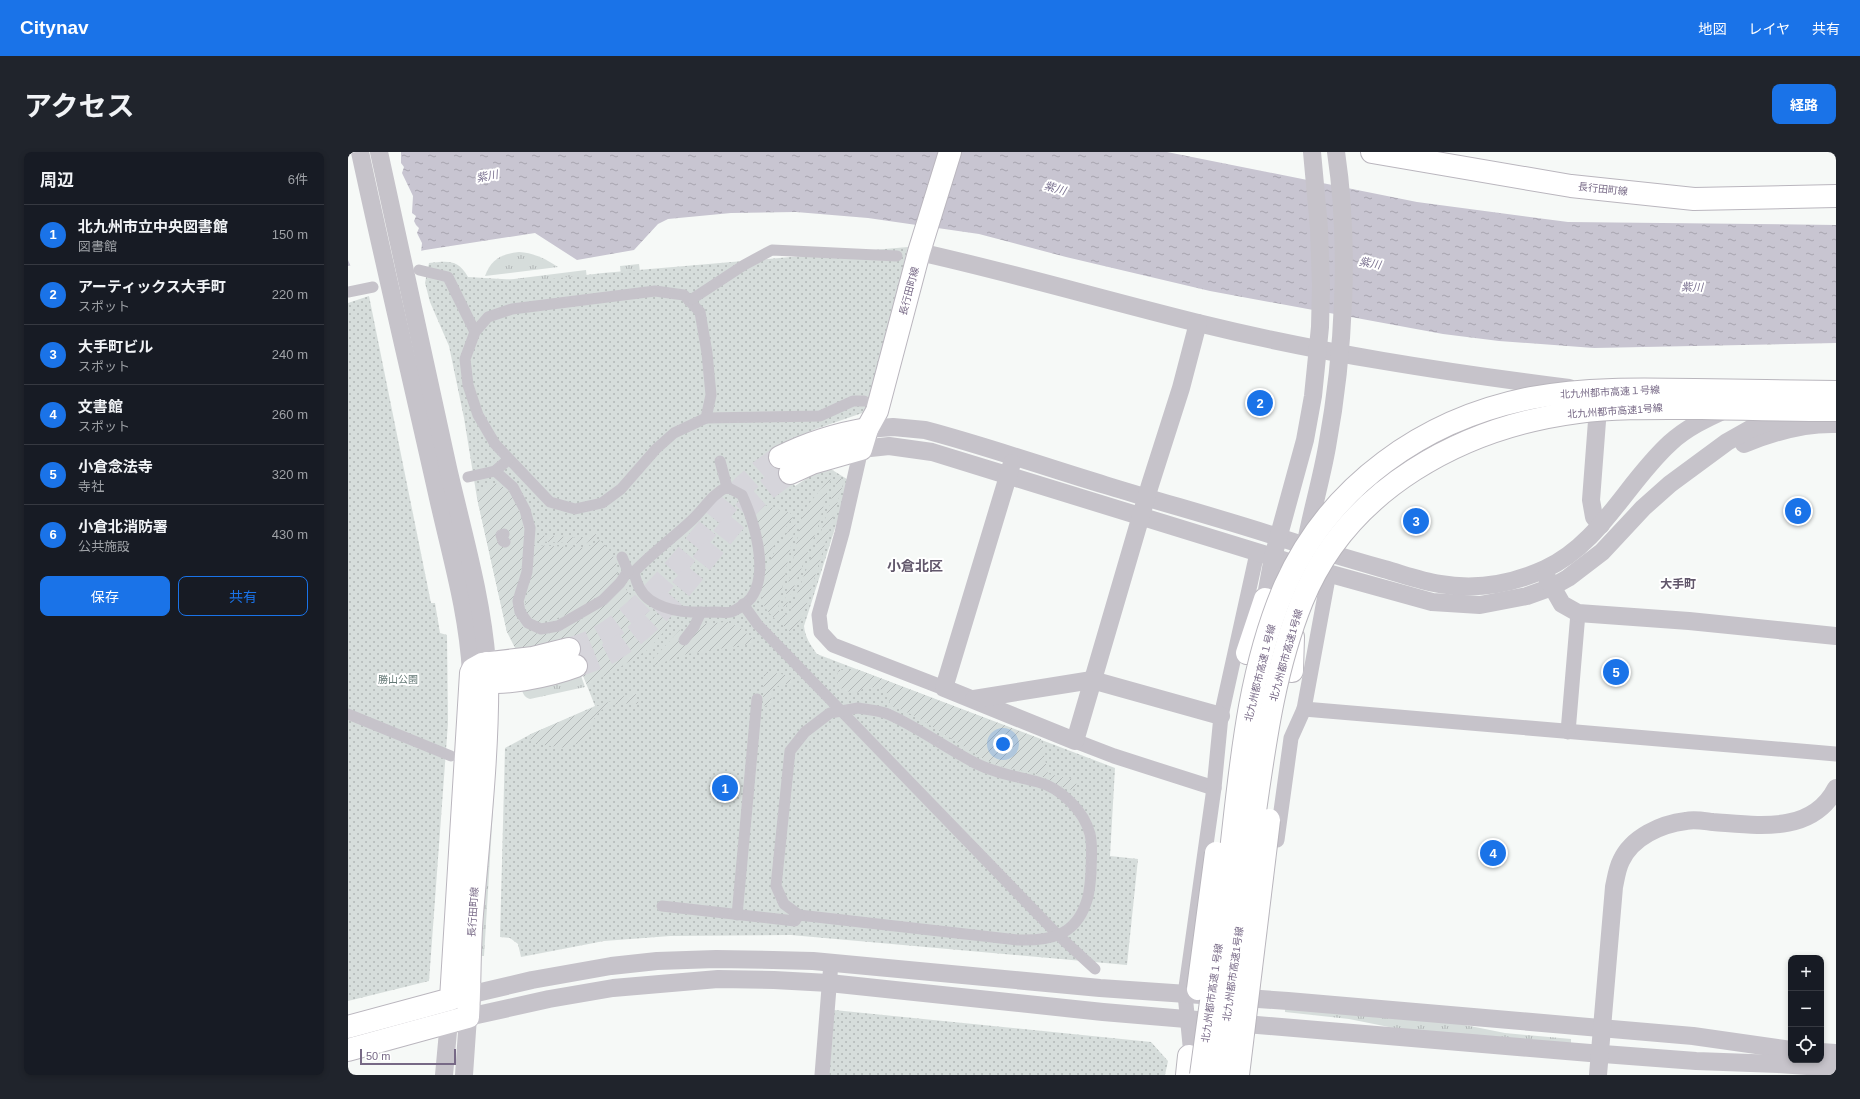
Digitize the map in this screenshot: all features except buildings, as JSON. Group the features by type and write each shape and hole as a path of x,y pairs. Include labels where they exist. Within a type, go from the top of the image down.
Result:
{"main road":[{"name":"長行田町線","path":"864,439 877,411 919,252 950,152"},
{"name":"長行田町線","path":"1372,152 1571,186 1694,199 1836,196"},
{"name":"北九州都市高速１号線","path":"1193,1074 1224,908 1244,743 1261,659 1272,622 1289,579 1303,552 1324,521 1348,493 1377,466 1407,445 1433,431 1459,419 1492,408 1531,398 1577,392 1626,390 1836,392"},
{"name":"北九州都市高速1号線","path":"1219,1075 1264,748 1279,673 1290,635 1303,599 1319,566 1331,548 1359,514 1393,484 1435,457 1477,437 1538,419 1579,412 1626,409 1836,410"},
{"path":"785,465 800,447 820,439 864,439"},
{"path":"1193,1074 1232,729 1247,653 1265,599"},
{"path":"1238,1075 1272,798 1292,671 1295,600"},
{"path":"482,673 532,658 573,658"},
{"name":"長行田町線","path":"459,1020 482,673"},
{"path":"348,1027 460,997"},
{"path":"348,1050 459,1020"}],"street":[{"path":"360,152 460,592 470,650 482,673"},
{"path":"379,152 412,269 453,489 474,573 480,607 482,673"},
{"path":"1193,1074 1193,994 1221,716 1265,555 1279,538 1306,440 1313,396 1320,327 1319,235 1312,152"},
{"path":"1230,1075 1273,748 1295,600 1327,448 1340,354 1342,227 1339,174 1336,152"},
{"path":"689,301 744,265 772,250 897,256"},
{"path":"919,252 1198,323 1317,350 1489,378 1581,389 1593,397 1598,408 1591,500 1594,516 1601,525"},
{"path":"412,269 448,277 475,332"},
{"path":"348,292 372,288"},
{"path":"712,421 707,353 700,312 684,295 655,290 512,309 488,317 475,332 465,359 468,385 478,415 495,444 550,502 575,508 588,507 602,503 621,489 656,449 674,433 712,421 820,416 853,401 864,401"},
{"path":"1075,741 1146,498 1182,388 1198,323"},
{"path":"864,439 893,427 925,430 1305,547 1440,584 1464,586 1489,585 1511,581 1542,570 1559,562 1576,550 1601,525 1654,459 1670,442 1695,424 1741,403 1763,396 1799,389 1836,388"},
{"path":"864,439 889,446 913,448 932,452 1008,474 1265,555 1432,602 1480,605 1503,602 1527,596 1552,587 1586,566 1602,552 1643,508 1670,484 1727,442 1750,429 1771,420 1815,408 1836,406"},
{"path":"1697,465 1748,442 1778,431 1822,423 1836,424"},
{"path":"864,439 842,533 819,615 821,632 833,645 973,699 1114,756 1214,788"},
{"path":"944,688 1014,457"},
{"path":"468,477 495,471 510,459"},
{"path":"622,557 649,600 663,607 683,611 731,612 750,598 756,587 760,563 756,534 748,508 742,495 727,487 720,461"},
{"path":"495,471 513,487 525,510 530,528 527,572 518,601 520,612 528,623 541,629 558,626 603,600 631,572 676,535 715,495 727,487"},
{"path":"1193,994 1265,599 1265,555"},
{"path":"1542,570 1562,604 1578,613 1689,621 1836,636"},
{"path":"1257,999 1291,738 1304,709 1329,573"},
{"path":"743,604 758,625 840,711 1058,935 1095,969"},
{"path":"684,640 694,628 701,612"},
{"path":"1568,732 1578,613"},
{"path":"973,699 1092,680 1221,716"},
{"path":"737,915 757,699"},
{"path":"858,708 889,714 975,763 1016,778 1039,782 1059,791 1082,815 1090,834 1092,854 1089,894 1083,912 1076,922 1058,935 1041,940 1018,940 799,915 784,904 776,886 790,751 805,732 830,713 858,708"},
{"path":"1304,709 1836,754"},
{"path":"348,714 451,756"},
{"path":"1598,1075 1614,887 1621,860 1628,850 1645,834 1657,828 1687,820 1768,826 1789,823 1806,817 1820,808 1832,795 1836,788"},
{"path":"662,906 795,921 799,915"},
{"path":"460,997 552,976 611,966 716,959 789,960 1100,988 1257,999 1693,1036 1788,1050"},
{"path":"822,1075 831,964"},
{"path":"459,1020 582,992 652,984 718,979 829,983 1103,1012 1193,1018 1696,1061 1836,1068"},
{"path":"444,1075 459,1020"},
{"path":"459,1020 464,1075"},
{"path":"1824,1052 1836,1053"}],"green space":[{"path":"908,247 868,411 813,430 773,450 795,486 826,466 850,481 804,626 805,634 817,654 1115,768 1110,856 1138,859 1127,965 791,935 670,936 604,941 521,957 518,944 510,938 500,937 505,748 531,734 595,706 569,640 507,632 477,498 464,418 449,346 430,302 425,283 429,263 452,262 460,267 468,277 534,281 603,273"},
{"path":"519,252 540,257 558,267 485,276 490,265 498,258 507,254"},
{"path":"639,264 641,281 622,284 620,266"},
{"path":"586,270 588,289 499,281"},
{"name":"勝山公園","path":"369,296 431,603 435,603 440,633 447,635 448,723 429,981 348,1001 348,303"},
{"path":"831,477 818,527 785,609 783,609 803,511"},
{"path":"840,478 844,481 803,616 791,632 772,616 764,605 762,583 765,572 776,550 796,521 778,609 782,615 786,615 790,612 822,529 837,481"},
{"path":"493,483 503,487 511,494 518,506 522,520 524,548 520,578 514,605 516,615 521,624 526,629 538,634 551,633 564,629 604,603 624,586 633,599 639,604 651,612 672,622 649,649 612,672 587,685 569,640 517,652 507,632 477,498 484,488"},
{"path":"761,504 790,513 793,517 765,559 756,509 757,505"},
{"path":"594,532 597,536 585,544 533,541 533,535 584,538"},
{"path":"599,540 609,550 616,562 618,571 615,579 596,597 568,614 542,622 533,620 527,613 525,606 533,565 534,545 586,548"},
{"path":"727,622 742,629 756,643 687,654 656,665 652,663 654,658 680,630 685,634 685,641 702,624"},
{"path":"839,670 859,670 1041,739 1048,774 1077,780 1075,789 1068,790 1037,774 999,766 984,759 915,716 893,706 890,703 888,694 877,687 864,688 861,690 861,693 844,691 837,682"},
{"path":"764,671 786,675 794,683 777,686 774,688 771,694 771,704 765,706 763,704"},
{"path":"580,673 585,687 530,699 523,693 522,687"},
{"path":"635,692 639,704 611,705 598,713 594,719 589,739 566,748 536,744 530,739 531,734"},
{"path":"493,760 496,760 484,956 481,956"},
{"path":"1285,1008 1450,1022 1505,1033 1571,1039 1571,1044 1404,1030 1349,1019 1285,1012"},
{"path":"834,1010 1151,1042 1168,1061 1165,1075 829,1075"}],"water":[{"name":"紫川","path":"348,152 1167,152 1417,202 1568,222 1836,225 1836,343 1594,348 1499,341 1443,334 1210,291 1066,257 979,234 868,218 796,212 731,213 668,219 658,224 634,250 577,260 535,233 425,250 348,266"}],"pier":[{"path":"348,152 401,152 401,163 404,167 402,173 413,196 412,213 416,216 414,221 419,228 417,233 422,243 421,253 351,267 348,260"}],"tunnel":[{"path":"569,649 595,639 616,625 636,608 674,569 743,486 761,470 780,457"},
{"path":"576,666 610,653 640,631 676,595 724,535 758,497 790,473"}],"place":[{"name":"アーティックス大手町","path":"1260,403"},
{"name":"小倉北消防署","path":"1798,511"},
{"name":"大手町ビル","path":"1416,521"},
{"name":"小倉念法寺","path":"1616,672"},
{"name":"北九州市立中央図書館","path":"725,788"},
{"name":"文書館","path":"1493,853"}],"district":[{"name":"小倉北区","path":"915,566"},
{"name":"大手町","path":"1678,584"}]}
